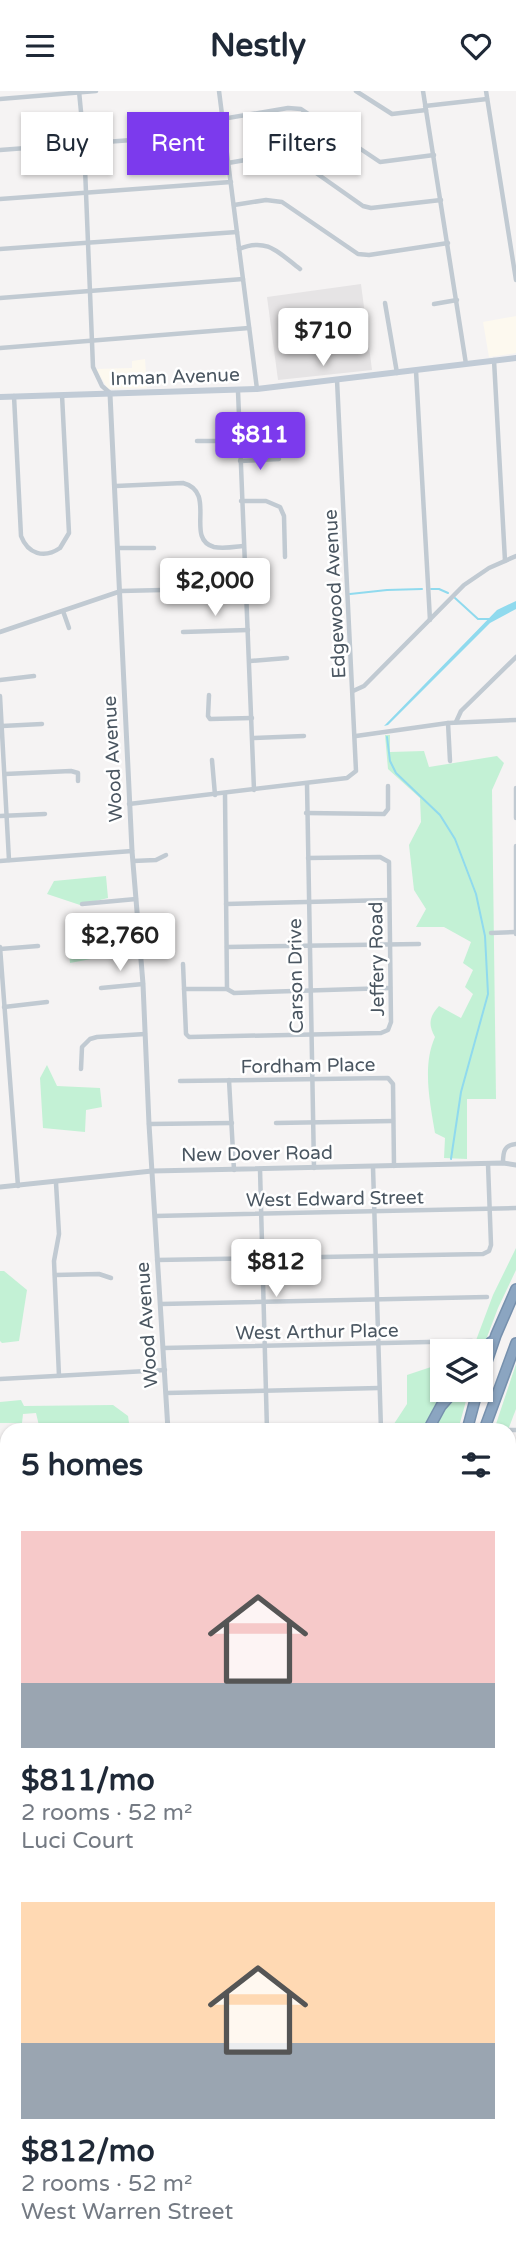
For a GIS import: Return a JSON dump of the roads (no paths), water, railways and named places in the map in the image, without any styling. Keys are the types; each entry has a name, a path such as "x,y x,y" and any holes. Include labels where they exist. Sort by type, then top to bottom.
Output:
{"highway":[{"path":"493,1344 516,1289"},
{"path":"493,1339 496,1335"},
{"path":"486,1423 516,1343"},
{"path":"432,1423 445,1402"},
{"path":"469,1423 475,1402"}],"main road":[{"name":"Inman Avenue","path":"0,397 238,391 416,372 516,358"}],"street":[{"path":"0,99 96,91"},
{"path":"219,91 221,112"},
{"path":"356,91 392,114 487,99"},
{"path":"423,91 466,365"},
{"path":"486,91 516,280"},
{"name":"Wood Avenue","path":"79,92 81,112"},
{"path":"229,118 297,108 309,112 380,162 434,155"},
{"path":"0,150 21,148"},
{"path":"229,163 280,154 292,156 363,206 371,208 441,200"},
{"path":"229,172 257,389"},
{"name":"Wood Avenue","path":"85,175 93,367 110,394 132,861 143,984 168,1423"},
{"path":"0,199 230,182"},
{"path":"234,205 266,200 282,202 358,254 448,243"},
{"path":"0,249 237,232"},
{"path":"239,249 247,246 269,246 300,269"},
{"path":"0,298 243,279"},
{"path":"434,304 457,300"},
{"path":"385,303 397,374"},
{"path":"0,348 249,328"},
{"path":"494,361 505,561"},
{"path":"416,372 430,620"},
{"name":"Edgewood Avenue","path":"307,783 348,778 354,774 357,765 337,380"},
{"path":"238,391 254,790"},
{"path":"14,396 20,529 24,543 38,554 56,551 62,547 68,535 61,395"},
{"path":"197,441 240,440"},
{"path":"240,461 279,459"},
{"path":"116,486 190,485 200,497 201,532 205,542 215,547 243,547"},
{"path":"241,501 266,501 280,507 284,516 285,557"},
{"path":"119,548 154,548"},
{"path":"353,691 364,686 464,585 516,556"},
{"path":"0,632 121,591 246,588"},
{"path":"64,611 69,628"},
{"path":"183,632 248,630"},
{"path":"456,722 461,711 516,657"},
{"path":"250,661 287,658"},
{"path":"0,680 34,676"},
{"path":"209,695 210,719 252,718"},
{"path":"0,697 5,774 3,816 9,860"},
{"path":"356,736 456,722 516,720"},
{"path":"448,723 450,761"},
{"path":"2,728 42,724"},
{"path":"253,738 304,736"},
{"path":"212,760 215,795"},
{"path":"5,774 71,771 78,773 78,781"},
{"path":"129,804 307,783"},
{"name":"Carson Drive","path":"307,783 314,1168"},
{"path":"306,813 384,814 388,809 388,786"},
{"path":"516,788 516,818"},
{"path":"225,793 227,989"},
{"path":"3,816 45,814"},
{"path":"491,933 516,933 516,846"},
{"path":"0,861 132,851"},
{"path":"132,861 156,860 166,855"},
{"name":"Jeffery Road","path":"184,989 186,1034 189,1038 386,1032 391,1026 390,866 387,859 308,858"},
{"path":"82,905 136,899"},
{"path":"226,904 389,900"},
{"path":"227,947 419,944"},
{"path":"18,1186 0,948 38,946"},
{"path":"183,964 184,989 227,989 234,993 390,988"},
{"path":"101,988 143,984"},
{"path":"4,1007 47,1002"},
{"path":"81,1069 82,1047 90,1039 145,1034"},
{"name":"Fordham Place","path":"180,1081 388,1077 393,1084 394,1166"},
{"path":"229,1080 234,1170"},
{"path":"276,1123 393,1121"},
{"path":"149,1124 232,1123"},
{"path":"503,1163 505,1149 516,1145"},
{"name":"New Dover Road","path":"0,1187 152,1171 503,1163 516,1165"},
{"path":"158,1260 480,1254 489,1251 491,1243 488,1164"},
{"path":"373,1167 381,1423"},
{"path":"260,1169 267,1423"},
{"path":"56,1183 59,1234 54,1257 59,1376"},
{"name":"West Edward Street","path":"155,1216 516,1208"},
{"path":"55,1275 99,1274 110,1278"},
{"path":"160,1304 488,1297"},
{"name":"West Arthur Place","path":"163,1348 430,1342"},
{"path":"0,1379 164,1370"},
{"path":"166,1393 379,1388"}],"water":[{"path":"516,601 516,609 490,623 384,726 497,610"}],"waterway":[{"path":"350,594 422,589"},
{"path":"431,589 448,593"},
{"path":"455,598 478,619 490,619"},
{"path":"387,737 390,761 396,773 440,815 455,839 476,894 485,936 488,994 461,1092 451,1159"}]}
